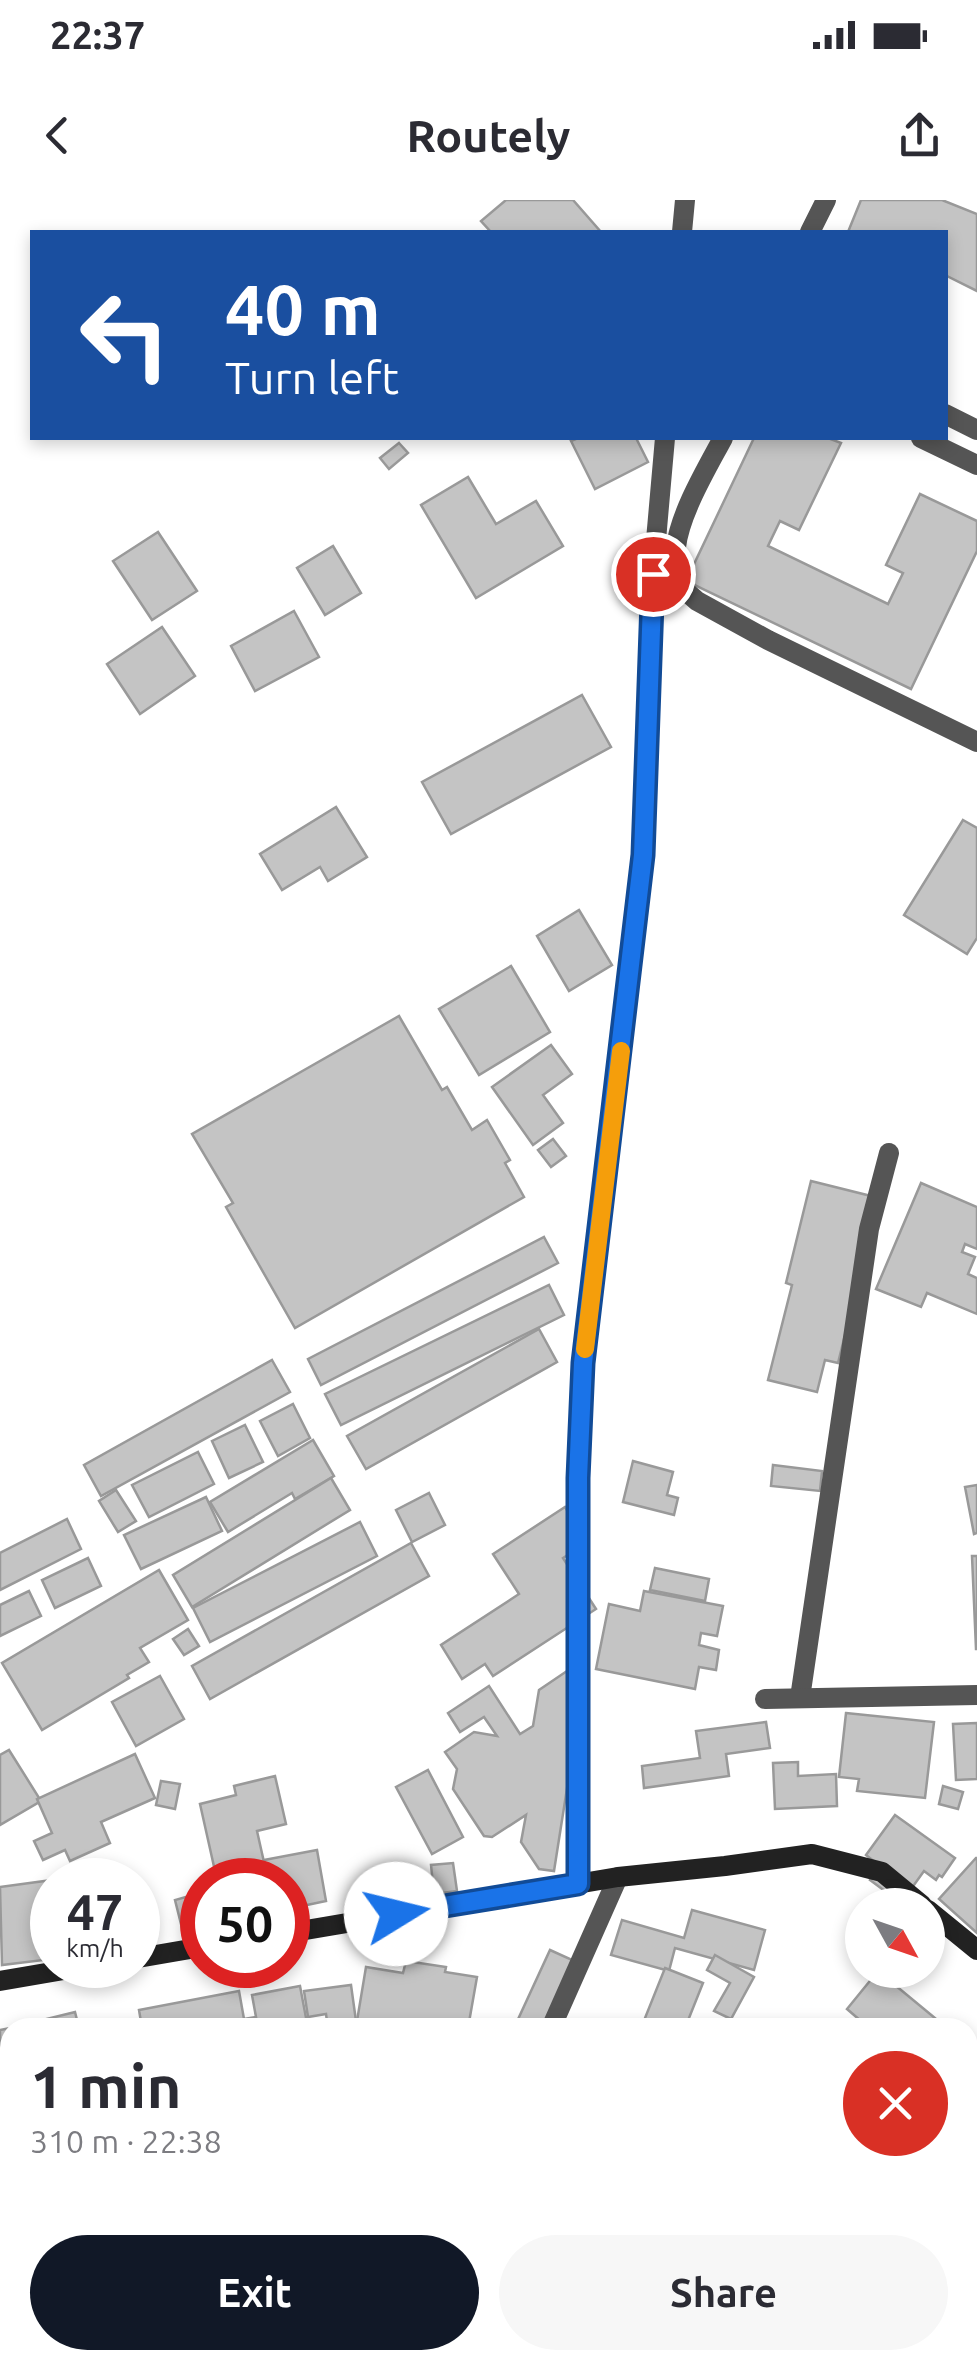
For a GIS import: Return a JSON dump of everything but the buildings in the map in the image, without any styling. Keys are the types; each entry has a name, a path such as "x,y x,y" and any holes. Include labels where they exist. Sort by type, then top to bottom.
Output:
{"main road":[{"path":"310,1928 618,1877 812,1854 882,1872 902,1888"},
{"path":"945,1924 977,1950"},
{"path":"0,1980 30,1975"}],"street":[{"path":"682,230 684,200"},
{"path":"811,230 826,200"},
{"path":"948,416 977,430"},
{"path":"578,1884 578,1478 583,1363 643,855 650,608 664,440"},
{"path":"721,440 676,543 680,586 698,601 768,640 977,742"},
{"path":"925,440 977,465"},
{"path":"800,1698 869,1230 888,1153"},
{"path":"765,1699 977,1695"},
{"path":"555,2018 618,1877"}],"slow traffic":[{"path":"585,1349 621,1051"}],"route":[{"path":"396,1914 578,1884 578,1478 583,1363 643,855 653,574"}]}
